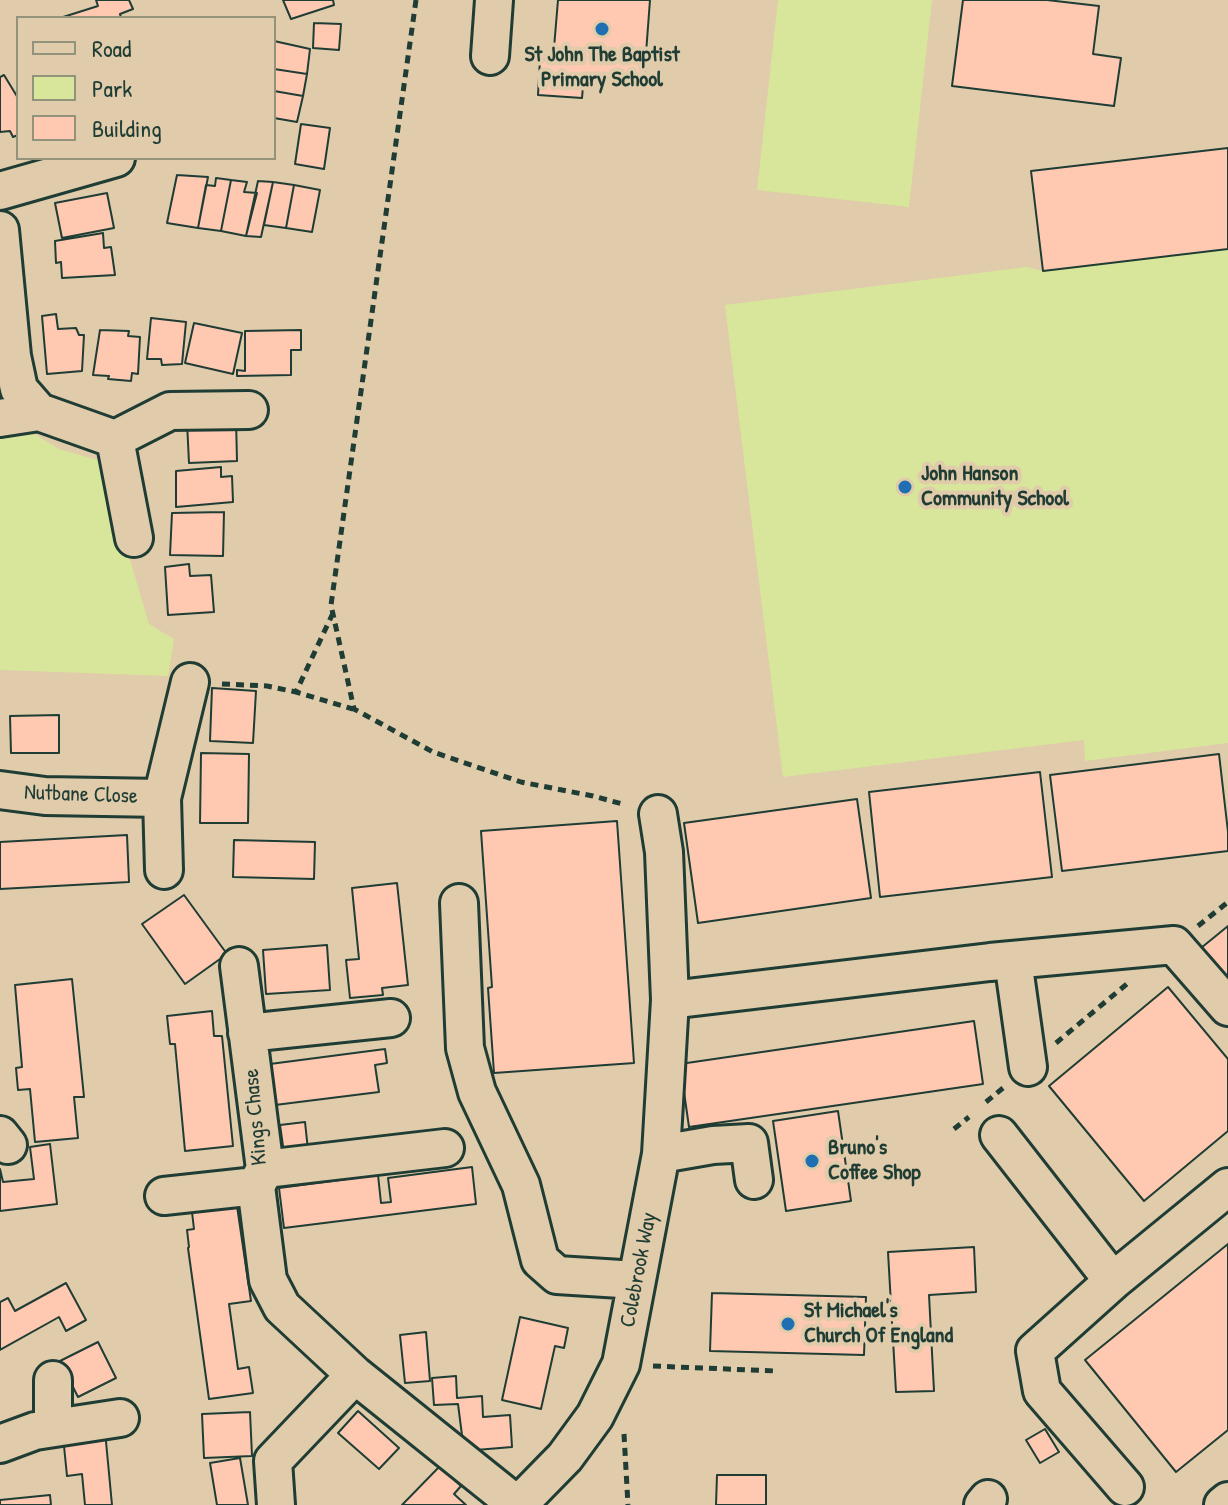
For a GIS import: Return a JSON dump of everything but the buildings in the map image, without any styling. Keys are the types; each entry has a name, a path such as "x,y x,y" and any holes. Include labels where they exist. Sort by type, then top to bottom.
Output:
{"street":[{"path":"490,56 494,0"},
{"path":"0,191 109,160"},
{"path":"0,230 12,356 19,389 39,412"},
{"path":"0,418 39,412 115,439 170,411 249,410"},
{"path":"115,439 134,538"},
{"name":"Nutbane Close","path":"164,870 162,798 190,682"},
{"name":"Nutbane Close","path":"0,790 45,796 162,798"},
{"name":"Colebrook Way","path":"518,1505 565,1457 595,1416 621,1364 661,1154 670,1000 664,852 658,814"},
{"path":"459,903 465,1048 477,1092 521,1185 540,1260 557,1275 637,1280"},
{"path":"670,1000 1013,960 1174,945 1228,1007"},
{"path":"1013,960 1028,1067"},
{"name":"Kings Chase","path":"239,966 268,1280 282,1307 355,1375 518,1505"},
{"path":"247,1033 391,1018"},
{"path":"999,1135 1113,1281"},
{"path":"661,1154 713,1145 749,1143 754,1180"},
{"path":"164,1196 260,1177 445,1148"},
{"path":"1125,1487 1042,1391 1035,1351 1113,1281 1228,1187"},
{"path":"276,1505 273,1461 355,1375"},
{"path":"53,1380 53,1428"},
{"path":"0,1444 35,1431 120,1418"},
{"path":"1223,1505 1228,1501"}],"path":[{"path":"354,709 331,605 416,0"},
{"path":"296,692 333,612"},
{"path":"190,682 267,686 296,692 354,709 433,752 521,782 593,796 658,814"},
{"path":"954,1129 1228,902"},
{"path":"621,1364 776,1371"}],"green space":[{"path":"778,0 932,0 909,207 757,190"},
{"path":"1228,249 1228,743 1085,761 1084,740 783,777 725,305 1026,267 1043,271"},
{"path":"31,432 59,449 101,461 149,624 174,639 168,676 0,670 0,436"}],"place":[{"name":"St John The Baptist Primary School","path":"602,29"},
{"name":"John Hanson Community School","path":"905,487"},
{"name":"Bruno's Coffee Shop","path":"812,1161"},
{"name":"St Michael's Church Of England","path":"788,1324"}]}
